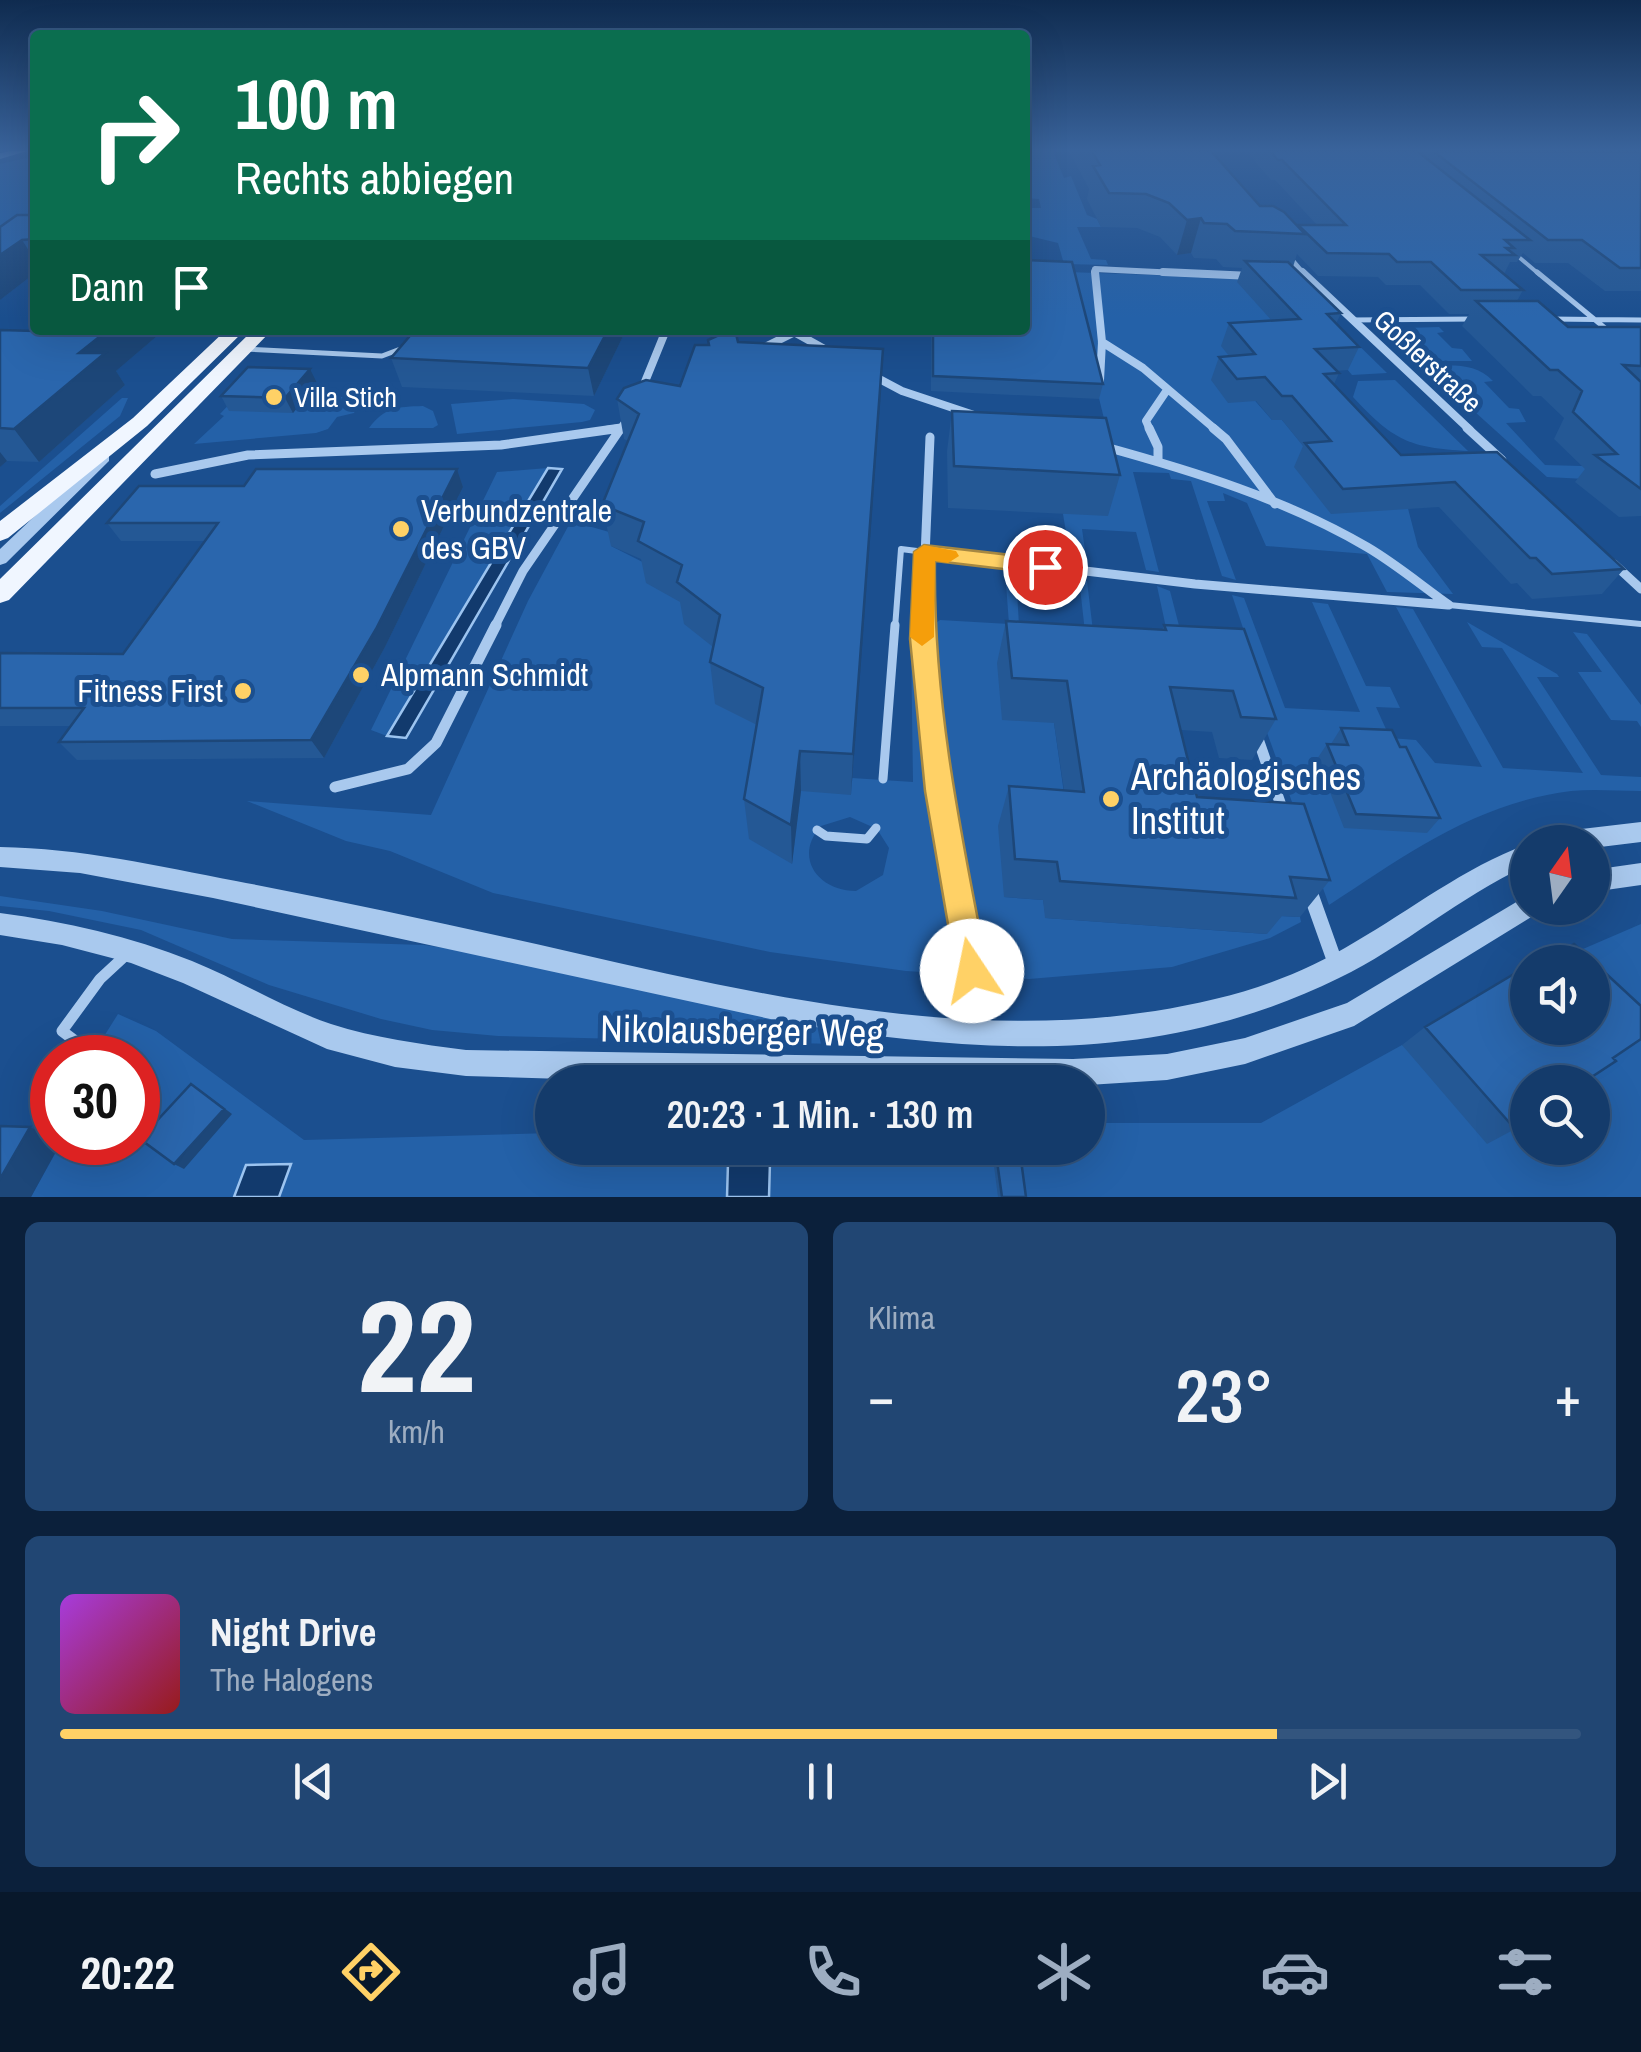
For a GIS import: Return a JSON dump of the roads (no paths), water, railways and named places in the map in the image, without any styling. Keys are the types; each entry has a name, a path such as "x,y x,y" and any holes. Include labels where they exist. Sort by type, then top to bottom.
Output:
{"main road":[{"path":"0,533 240,340"},
{"path":"0,594 240,340"}],"street":[{"name":"Goßlerstraße","path":"1275,241 1350,320 1508,466"},
{"path":"1100,380 1102,342 1095,269 1271,277"},
{"path":"1289,278 1308,278"},
{"path":"638,398 664,335"},
{"path":"760,350 788,335"},
{"path":"803,335 839,357"},
{"path":"1102,342 1143,368 1226,439 1276,506"},
{"path":"854,365 902,392 992,421"},
{"path":"644,384 656,384"},
{"path":"1158,461 1158,447 1146,421 1167,390"},
{"path":"335,787 408,769 436,744 524,571 633,412"},
{"path":"0,559 140,422"},
{"path":"154,474 248,455 501,446 622,428"},
{"path":"930,438 922,639 938,791 986,1032"},
{"path":"1083,440 1158,461 1276,506 1368,547 1449,605"},
{"path":"1600,551 1641,589"},
{"path":"924,552 1195,584 1449,605"},
{"path":"1250,715 1288,826"},
{"path":"1610,836 1641,832"},
{"name":"Nikolausberger Weg","path":"0,856 72,862 312,906 646,982 838,1020 1068,1034 1148,1026 1216,1012 1336,966 1510,863"},
{"path":"1610,879 1641,874"},
{"path":"1307,881 1336,966"},
{"name":"Nikolausberger Weg","path":"0,924 62,933 131,951 188,972 327,1036 395,1054 466,1062 595,1067 1072,1072 1167,1067 1245,1050 1354,1013 1510,917"}],"lane":[{"path":"1503,244 1618,339"},
{"path":"1350,320 1480,319"},
{"path":"1538,319 1641,320"},
{"path":"240,340 382,356 402,349 410,340"},
{"path":"883,779 901,550 924,552"},
{"path":"1449,605 1641,624"},
{"path":"818,830 826,836 867,839 876,828"},
{"path":"67,1035 62,1031 100,979 131,951"}],"place":[{"name":"Villa Stich","path":"274,397"},
{"name":"Verbundzentrale des GBV","path":"401,529"},
{"name":"Alpmann Schmidt","path":"361,675"},
{"name":"Fitness First","path":"243,691"},
{"name":"Archäologisches Institut","path":"1111,799"}]}
